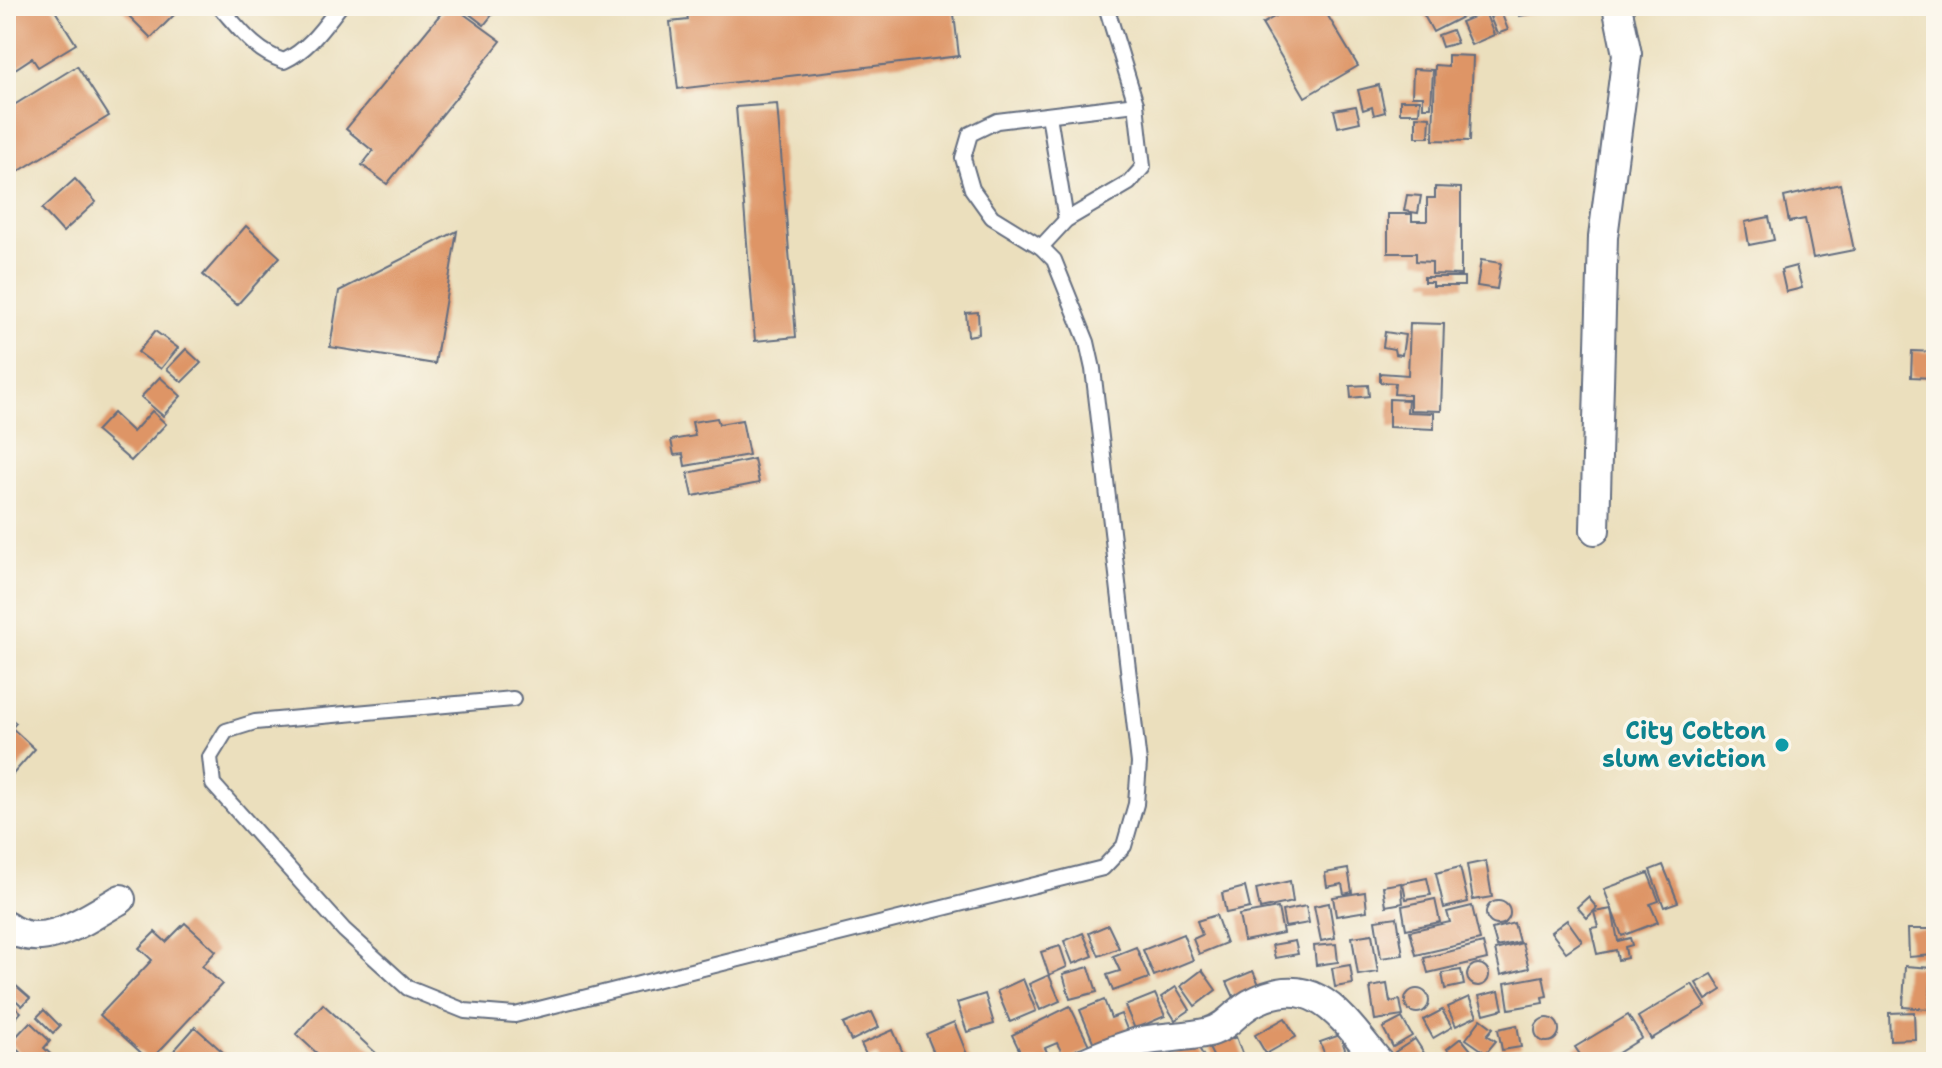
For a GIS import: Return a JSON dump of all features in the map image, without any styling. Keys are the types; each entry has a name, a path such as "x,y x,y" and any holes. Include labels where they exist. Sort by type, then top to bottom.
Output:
{"street":[{"path":"1595,530 1603,237 1627,54 1617,6"},
{"path":"6,926 12,931 36,937 64,930 121,899"},
{"path":"1085,1062 1144,1041 1211,1032 1224,1026 1250,1004 1279,994 1308,994 1324,1000 1336,1011 1379,1062"}],"lane":[{"path":"219,6 256,48 284,61 312,43 340,6"},
{"path":"1041,247 1066,220 1129,183 1143,167 1136,104 1106,6"},
{"path":"513,699 255,722 226,731 210,757 213,784 344,930 408,988 465,1011 515,1015 1103,868 1124,846 1136,804 1139,763 1093,369 1087,342 1054,260 1041,247 992,217 972,189 963,158 970,134 997,121 1136,104"},
{"path":"1049,115 1066,220"}],"building":[{"path":"20,6 52,6 76,44 38,67 32,58 6,75 6,15"},
{"path":"119,6 183,6 151,38"},
{"path":"447,6 453,6 501,41 387,184 362,165 373,151 346,129"},
{"path":"459,6 499,6 484,25"},
{"path":"686,6 953,6 959,56 678,89 670,22 688,20"},
{"path":"1293,6 1322,6 1358,66 1305,97 1262,24"},
{"path":"1419,6 1471,6 1474,11 1433,32"},
{"path":"1517,6 1536,6 1537,13 1519,16"},
{"path":"1485,12 1494,35 1471,45 1461,22"},
{"path":"1501,12 1508,30 1497,34 1490,17"},
{"path":"1452,30 1457,43 1442,47 1438,35"},
{"path":"1448,55 1473,56 1470,141 1433,140 1435,65 1448,66"},
{"path":"77,66 109,116 6,179 6,110"},
{"path":"1413,69 1433,70 1431,107 1423,107 1423,96 1412,96"},
{"path":"1379,85 1385,112 1374,115 1372,107 1363,110 1358,90"},
{"path":"1400,100 1420,100 1419,113 1400,113"},
{"path":"777,104 796,337 755,341 736,107"},
{"path":"1356,106 1360,122 1338,127 1334,110"},
{"path":"1416,116 1430,117 1429,137 1416,137"},
{"path":"75,179 96,202 63,232 42,209"},
{"path":"1840,184 1854,250 1813,258 1805,219 1789,222 1784,197"},
{"path":"1435,187 1461,188 1461,275 1432,274 1432,262 1416,261 1416,253 1388,253 1388,214 1412,214 1412,221 1427,221 1427,198 1435,198"},
{"path":"1407,195 1421,196 1418,213 1404,211"},
{"path":"1769,217 1774,240 1749,245 1745,222"},
{"path":"246,226 280,257 237,305 203,275"},
{"path":"457,231 435,364 330,347 339,291"},
{"path":"1481,260 1501,263 1497,289 1477,286"},
{"path":"1796,266 1802,288 1786,292 1781,270"},
{"path":"1424,277 1464,277 1464,286 1433,286 1433,282 1424,282"},
{"path":"978,312 979,334 968,336 966,313"},
{"path":"1410,323 1444,324 1441,411 1410,410 1410,395 1394,394 1395,383 1380,382 1380,373 1408,375"},
{"path":"155,331 178,348 161,369 138,352"},
{"path":"1385,332 1405,335 1402,355 1395,354 1394,349 1383,347"},
{"path":"186,349 201,363 182,382 167,369"},
{"path":"1912,351 1935,352 1934,378 1911,377"},
{"path":"160,377 181,396 163,416 141,397"},
{"path":"1368,385 1369,396 1351,398 1350,386"},
{"path":"1389,399 1408,400 1407,412 1434,413 1434,429 1389,427"},
{"path":"152,411 166,424 131,461 96,431 113,413 133,432"},
{"path":"717,418 719,424 742,420 749,455 685,466 683,454 674,455 671,440 695,436 692,422"},
{"path":"754,459 759,483 693,496 688,473"},
{"path":"1930,706 1936,706 1936,738 1928,737"},
{"path":"6,715 16,723 12,728 35,749 6,782"},
{"path":"1486,861 1492,897 1473,900 1467,865"},
{"path":"1663,865 1678,902 1664,907 1650,870"},
{"path":"1460,867 1468,902 1444,908 1436,873"},
{"path":"1348,869 1352,892 1344,894 1342,884 1327,887 1325,873"},
{"path":"1648,873 1659,901 1650,904 1658,922 1622,936 1604,889"},
{"path":"1427,878 1431,895 1406,899 1403,883"},
{"path":"1290,881 1293,902 1260,909 1256,889"},
{"path":"1401,883 1403,903 1386,906 1383,886"},
{"path":"1245,887 1250,908 1226,913 1222,893"},
{"path":"1365,892 1367,911 1336,916 1333,897"},
{"path":"1588,897 1597,908 1587,918 1577,907"},
{"path":"1435,899 1440,922 1406,929 1402,906"},
{"path":"1498,901 1506,905 1510,913 1506,921 1498,925 1490,921 1486,913 1490,905"},
{"path":"1329,903 1335,938 1321,941 1314,906"},
{"path":"1306,906 1309,923 1285,927 1282,911"},
{"path":"1472,906 1480,940 1416,955 1410,931 1450,922 1447,912"},
{"path":"1278,908 1283,933 1244,941 1239,915"},
{"path":"1612,909 1618,941 1630,938 1632,945 1625,947 1627,958 1618,960 1616,950 1597,954 1591,928 1598,927 1594,912"},
{"path":"1216,915 1226,943 1199,954 1193,939 1202,935 1197,921"},
{"path":"1397,917 1403,955 1381,958 1375,920"},
{"path":"1567,920 1582,941 1566,952 1551,932"},
{"path":"185,923 216,951 202,966 222,984 150,1061 100,1015 152,960 139,948 155,932 166,942"},
{"path":"1514,923 1519,942 1497,947 1492,929"},
{"path":"1108,925 1119,948 1099,956 1089,933"},
{"path":"1908,929 1933,929 1934,955 1909,957"},
{"path":"1083,933 1093,956 1073,964 1064,941"},
{"path":"1183,934 1193,960 1154,976 1143,950"},
{"path":"1372,934 1378,972 1358,975 1352,937"},
{"path":"1295,941 1298,954 1275,958 1272,945"},
{"path":"1483,943 1487,959 1428,973 1424,958"},
{"path":"1522,943 1529,968 1501,975 1495,950"},
{"path":"1336,944 1338,962 1316,965 1314,946"},
{"path":"1060,946 1067,967 1049,975 1041,952"},
{"path":"1136,947 1149,978 1113,991 1107,975 1120,971 1113,956"},
{"path":"1474,964 1482,964 1489,975 1482,986 1474,986 1467,979 1467,971"},
{"path":"1350,965 1353,984 1335,987 1332,968"},
{"path":"1905,966 1932,968 1929,1009 1903,1007"},
{"path":"1089,967 1097,992 1070,999 1063,974"},
{"path":"1202,970 1216,990 1195,1006 1181,986"},
{"path":"1461,970 1464,985 1445,989 1442,973"},
{"path":"1253,971 1262,991 1236,1002 1227,982"},
{"path":"1712,974 1722,990 1706,1000 1696,983"},
{"path":"1049,975 1060,1001 1040,1010 1029,984"},
{"path":"1543,976 1547,996 1542,997 1543,1003 1509,1009 1505,983"},
{"path":"1023,979 1036,1011 1010,1022 997,991"},
{"path":"14,984 30,998 22,1006 7,992"},
{"path":"1387,984 1390,1002 1400,1000 1403,1016 1375,1020 1370,987"},
{"path":"1692,984 1706,1006 1651,1039 1638,1017"},
{"path":"1176,987 1190,1010 1175,1020 1161,997"},
{"path":"1417,989 1425,993 1429,1001 1425,1009 1417,1013 1409,1009 1405,1001 1409,993"},
{"path":"1499,991 1503,1009 1484,1014 1479,996"},
{"path":"985,994 994,1024 967,1032 957,1003"},
{"path":"1155,994 1165,1016 1135,1029 1125,1006"},
{"path":"1469,997 1477,1016 1456,1026 1447,1007"},
{"path":"6,999 21,1012 6,1029"},
{"path":"1104,1000 1111,1018 1121,1014 1130,1037 1097,1051 1080,1010"},
{"path":"323,1004 378,1055 371,1062 314,1062 320,1056 296,1034"},
{"path":"1070,1006 1091,1049 1066,1061 1057,1043 1045,1048 1052,1062 1025,1062 1012,1035"},
{"path":"44,1010 60,1026 53,1033 37,1017"},
{"path":"1442,1010 1452,1027 1433,1038 1423,1020"},
{"path":"872,1012 879,1027 851,1041 843,1024"},
{"path":"1914,1012 1915,1039 1890,1040 1889,1013"},
{"path":"1628,1015 1642,1038 1604,1062 1585,1062 1575,1047"},
{"path":"1285,1018 1296,1037 1266,1054 1255,1035"},
{"path":"1402,1018 1412,1036 1393,1047 1383,1028"},
{"path":"1547,1018 1555,1022 1559,1030 1555,1038 1547,1042 1539,1038 1535,1030 1539,1022"},
{"path":"1481,1019 1493,1028 1487,1035 1496,1041 1486,1053 1466,1039"},
{"path":"30,1022 50,1041 44,1048 59,1062 30,1062 10,1043"},
{"path":"954,1022 970,1062 926,1062 936,1058 926,1034"},
{"path":"1517,1025 1521,1047 1502,1050 1498,1029"},
{"path":"195,1027 234,1062 164,1062"},
{"path":"893,1030 906,1060 880,1062 877,1055 868,1059 861,1044"},
{"path":"1340,1035 1346,1052 1326,1058 1320,1042"},
{"path":"1236,1037 1243,1056 1228,1062 1216,1062 1209,1048"},
{"path":"1461,1038 1479,1060 1477,1062 1457,1062 1447,1049"},
{"path":"1415,1039 1430,1062 1402,1062 1395,1052"},
{"path":"1195,1041 1207,1062 1177,1062 1172,1053"}],"place":[{"name":"City Cotton slum eviction","path":"1782,745"}]}
